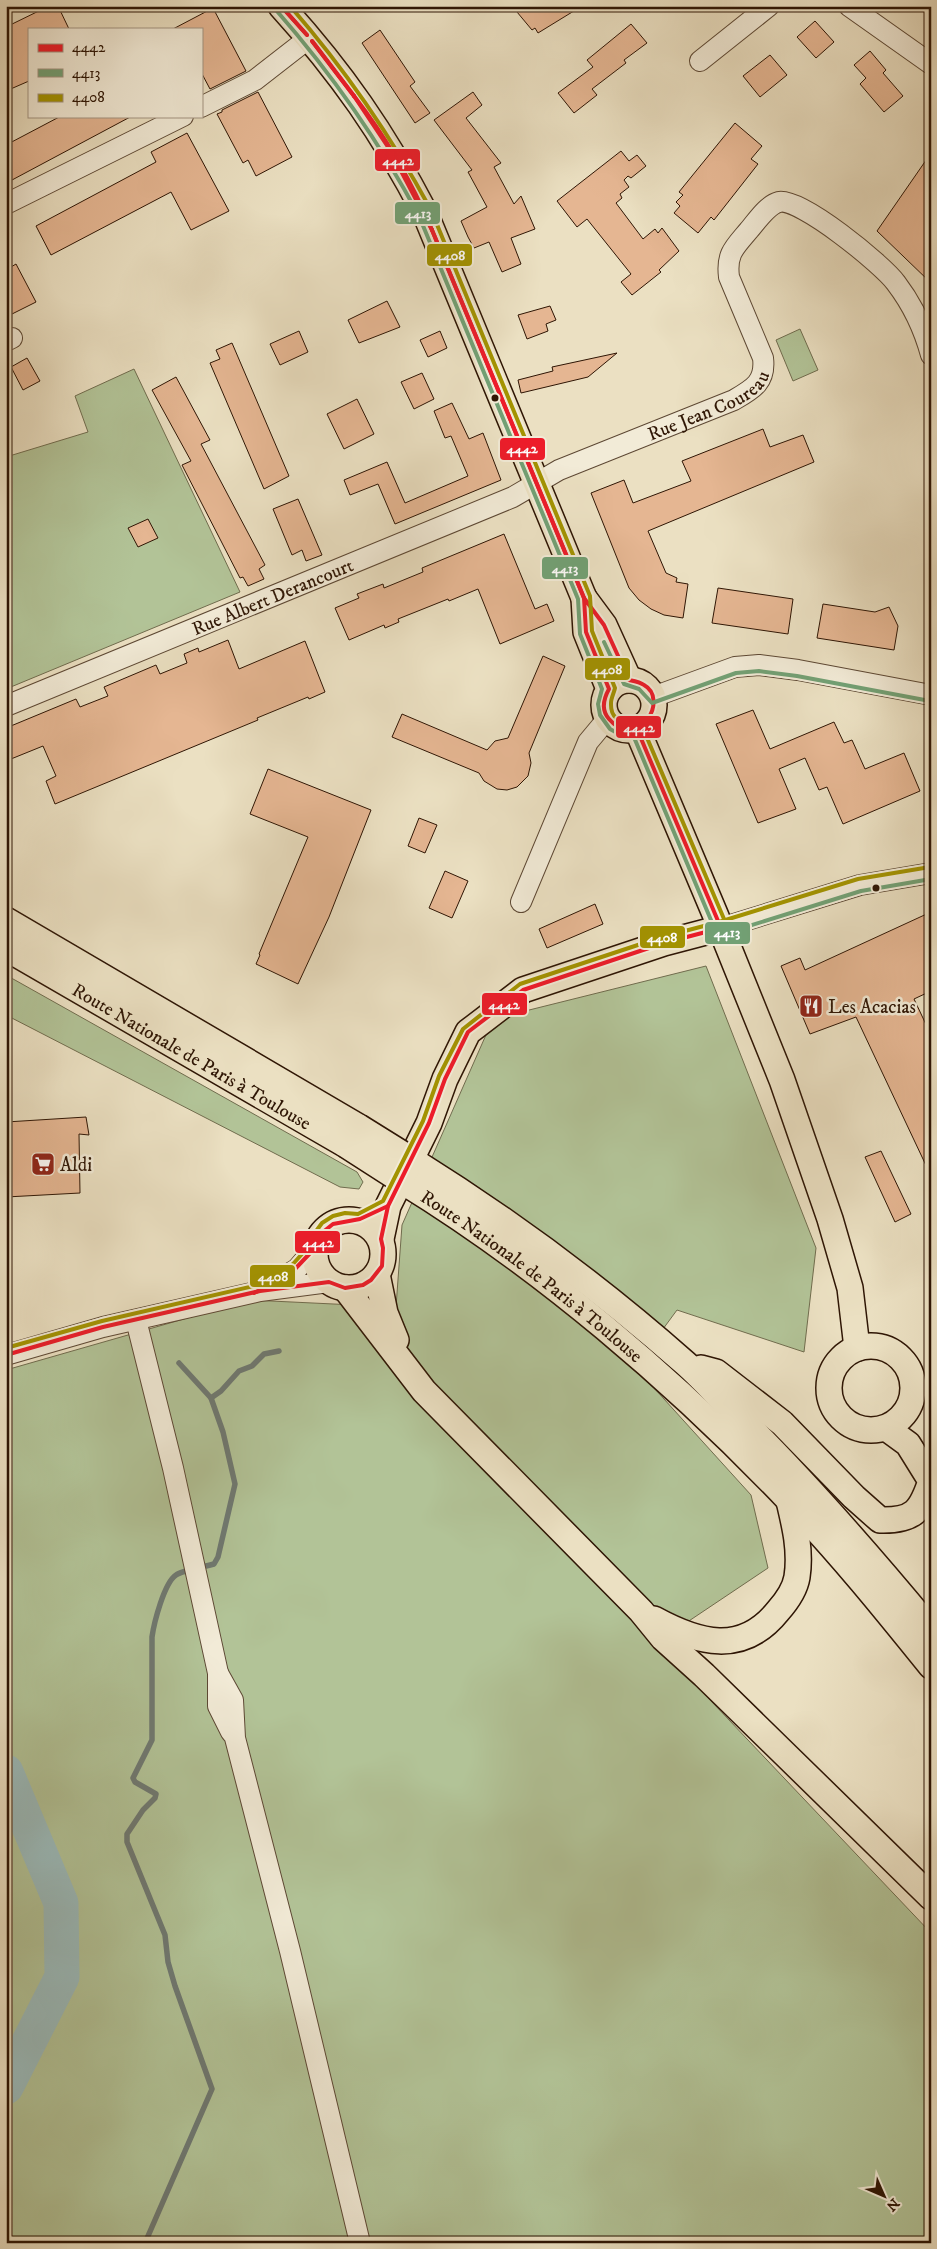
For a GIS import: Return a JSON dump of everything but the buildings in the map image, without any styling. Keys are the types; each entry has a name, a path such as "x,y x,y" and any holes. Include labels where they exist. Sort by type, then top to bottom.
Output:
{"main road":[{"path":"280,6 309,38 374,122 399,163 425,213 584,598 586,632 619,685"},
{"path":"643,684 653,697 652,716 648,722 637,729 623,730 616,727 608,718 604,702 619,685 643,684"},
{"path":"637,729 721,928 782,1080 830,1219 850,1288 857,1348"},
{"name":"Route Nationale de Paris à Toulouse","path":"6,920 444,1193 540,1246 686,1364 786,1463 869,1556 931,1630"},
{"path":"337,1285 363,1285 377,1274 384,1257 381,1239 388,1206 429,1123 445,1079 468,1032 523,990 664,943 721,928"},
{"name":"Route Nationale de Paris à Toulouse","path":"6,948 352,1136"},
{"name":"Route Nationale de Paris à Toulouse","path":"444,1193 530,1268 696,1406 789,1500 860,1578 931,1666"},
{"path":"359,1220 388,1206"},
{"path":"381,1239 375,1231 359,1220 347,1219 336,1222 326,1228 319,1237 315,1248 317,1267 337,1285 408,1367 424,1391 641,1611 663,1638 704,1675 931,1897"},
{"path":"377,1274 385,1313 408,1367"},
{"path":"883,1347 894,1352 904,1361 911,1373 914,1386 912,1399 907,1411 898,1421 886,1428 866,1430 848,1423 838,1414 831,1403 830,1376 841,1359 857,1348 883,1347"},
{"path":"686,1364 716,1372 782,1423 843,1486 880,1520 898,1521 917,1512 924,1502 931,1481 908,1444 886,1428"},
{"path":"907,1411 931,1453"},
{"path":"641,1611 694,1638 724,1642 749,1636 770,1622 786,1601 797,1579 797,1534 789,1500"}],"street":[{"path":"700,61 769,6"},
{"path":"848,6 931,64"},
{"path":"202,106 255,80 309,38"},
{"path":"6,204 179,118"},
{"name":"Rue Jean Coureau","path":"536,482 559,470 734,400 759,382 764,370 762,358 729,276 728,264 730,253 762,215 779,202 789,202 802,207 862,251 895,281 916,316 926,337 931,354"},
{"name":"Rue Albert Derancourt","path":"6,706 514,497 536,482"},
{"path":"653,697 728,669 759,665 798,670 931,695"},
{"path":"521,902 588,742 608,718"},
{"path":"721,928 860,885 931,873"},
{"path":"260,1291 297,1269 315,1248"},
{"path":"6,1355 103,1327 260,1291 337,1285"},
{"path":"136,1320 173,1468 218,1673 218,1706 235,1738 290,1951 360,2243"}],"green space":[{"path":"800,329 818,370 793,381 776,340"},
{"path":"134,369 240,592 6,689 6,457 88,432 75,396"},
{"path":"706,966 816,1248 804,1352 677,1310 635,1367 751,1495 768,1568 656,1643 931,1933 931,2243 6,2243 6,1370 250,1300 396,1307 402,1225 493,1019"},
{"path":"6,975 357,1172 363,1182 359,1189 340,1187 6,1015"}],"waterway":[{"path":"211,1398 221,1391 239,1371 252,1366 264,1354 279,1351"},
{"path":"145,2243 212,2089 175,1986 168,1962 165,1935 127,1842 127,1834 143,1810 155,1798 156,1794 135,1782 133,1778 152,1740 152,1637 157,1613 167,1586 176,1575 214,1564 218,1557 235,1484 223,1432 211,1398 179,1363"},
{"path":"6,1772 61,1903 62,1977 6,2087"}],"transit line":[{"name":"4442","path":"281,6 307,35"},
{"name":"4442","path":"281,6 307,35"},
{"name":"4408","path":"290,6 330,54 366,104 400,156 431,210 590,596 592,631 615,688 611,701 614,716 642,726 727,926"},
{"name":"4413","path":"276,10 297,34 354,109 388,161 419,216 578,599 580,634 602,689 598,704 600,715 610,729 619,734 633,735 716,932 723,934 861,891 931,879"},
{"name":"4442","path":"312,41 354,96"},
{"name":"4442","path":"312,41 354,96"},
{"name":"4442","path":"354,96 398,160 432,230"},
{"name":"4442","path":"354,96 390,150 432,230"},
{"name":"4442","path":"432,230 584,598"},
{"name":"4442","path":"432,230 584,598"},
{"name":"4442","path":"584,598 604,625 629,680 642,684 651,692 654,701 652,711 640,727 630,730 620,728 606,715 604,704 609,689 586,632 584,598"},
{"name":"4413","path":"604,642 624,684 639,689 652,703 736,673 759,671 797,676 930,701"},
{"name":"4442","path":"637,729 721,928"},
{"name":"4408","path":"6,1348 102,1321 258,1285 293,1264 310,1245 314,1234 322,1223 333,1216 345,1213 358,1214 383,1201 423,1121 439,1076 463,1029 520,984 662,937 719,922 858,879 930,867"},
{"name":"4442","path":"6,1355 103,1327 260,1291 329,1282 345,1288 363,1285 371,1280 382,1266 383,1248 381,1239 388,1206 429,1123 445,1079 468,1032 523,990 664,943 721,928"},
{"name":"4442","path":"254,1293 275,1283 296,1268 314,1249 323,1232 333,1224 360,1219 388,1206"}],"place":[{"name":"Les Acacias","path":"811,1006"},
{"name":"Aldi","path":"43,1164"}]}
